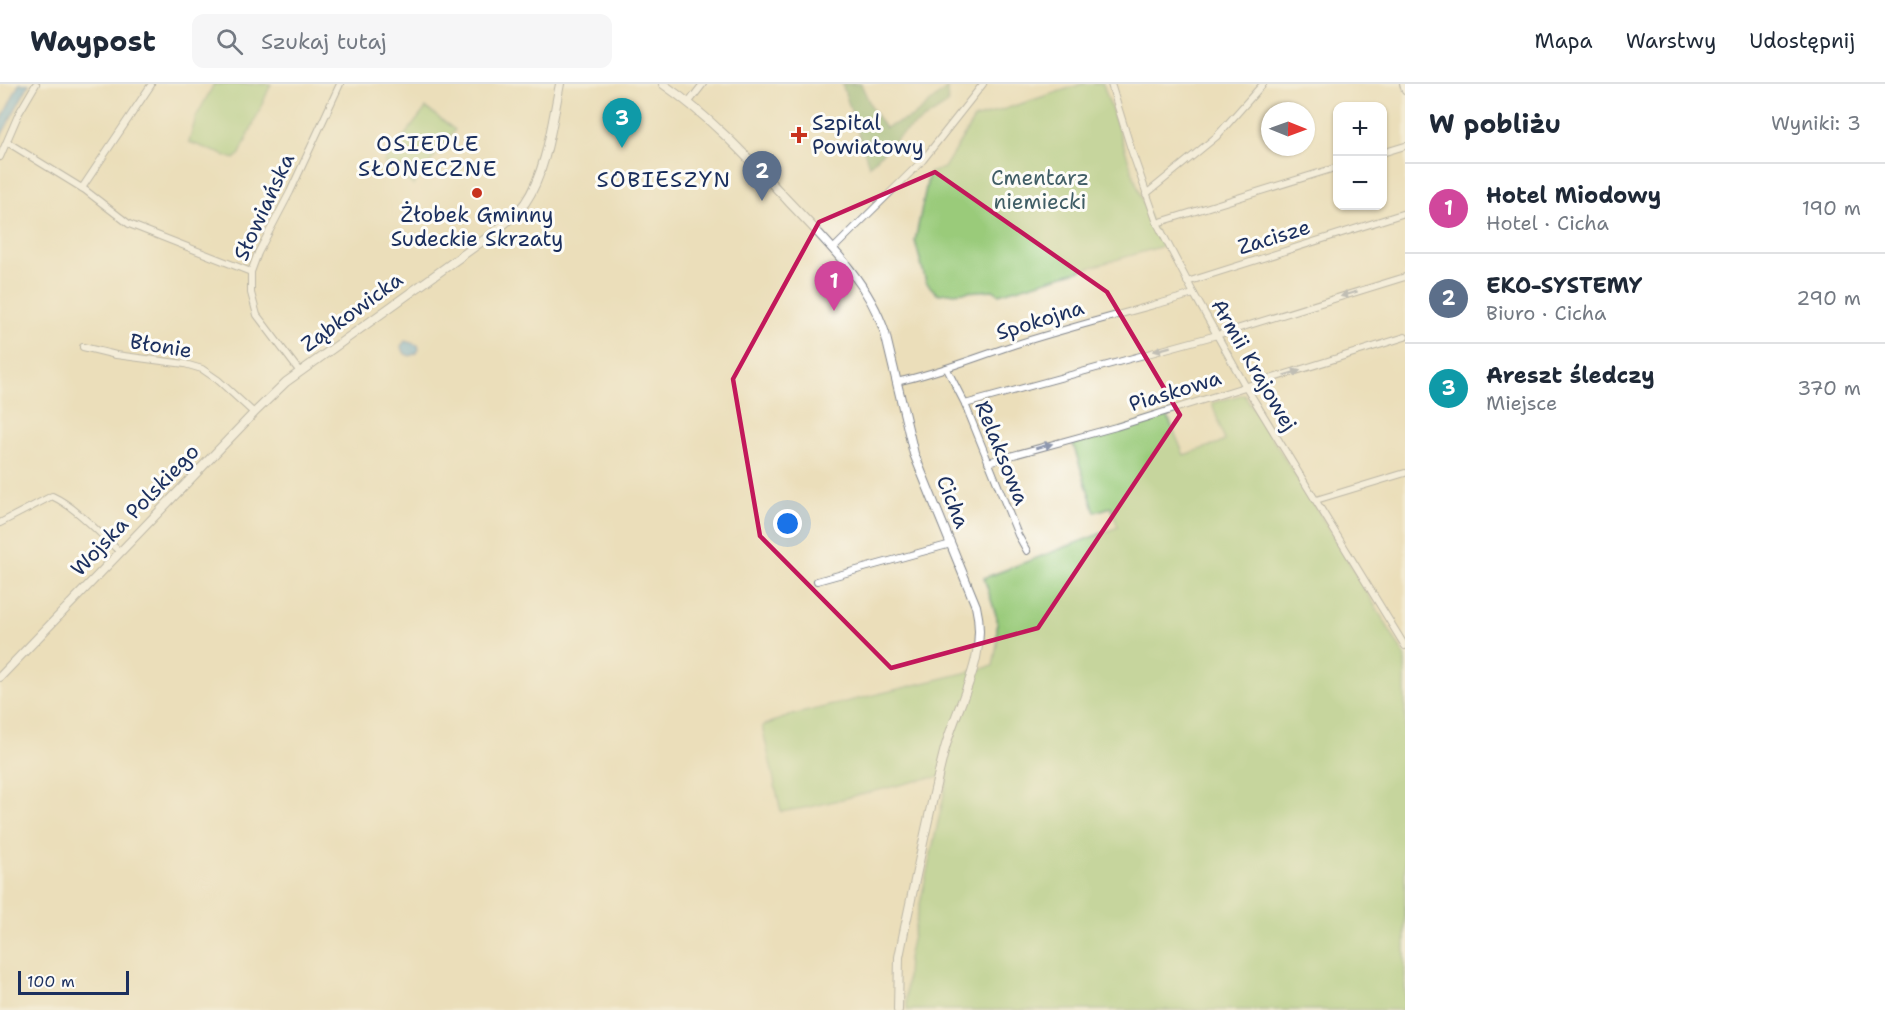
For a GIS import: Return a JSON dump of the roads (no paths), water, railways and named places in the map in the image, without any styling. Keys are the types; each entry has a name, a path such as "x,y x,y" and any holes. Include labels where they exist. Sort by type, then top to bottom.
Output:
{"street":[{"path":"0,157 19,113 36,84"},
{"path":"82,188 151,84"},
{"name":"Słowiańska","path":"300,372 257,315 251,293 251,272 258,253 290,192 340,84"},
{"name":"Ząbkowicka","path":"300,372 495,232 524,204 535,186 542,166 560,84"},
{"name":"Cicha","path":"663,84 689,102 731,139 833,249 854,274 879,315 914,454 976,606 979,651 944,753 904,932 898,981 898,1010"},
{"path":"689,102 703,84"},
{"path":"833,249 922,160 983,84"},
{"name":"Armii Krajowej","path":"1111,84 1157,223 1187,282 1246,387 1405,646"},
{"path":"1146,194 1216,138 1263,84"},
{"path":"1403,84 1405,92"},
{"path":"7,142 82,188 129,224 251,272"},
{"path":"1387,152 1405,146"},
{"path":"1157,223 1333,169"},
{"name":"Zacisze","path":"1187,282 1405,213"},
{"path":"964,404 1217,335 1405,277"},
{"name":"Spokojna","path":"896,382 947,369 1062,330 1194,294"},
{"name":"Piaskowa","path":"988,462 1116,427 1405,337"},
{"name":"Błonie","path":"83,347 103,353 160,360 202,369 218,380 254,413"},
{"name":"Relaksowa","path":"947,369 964,404 1018,535 1027,550"},
{"name":"Wojska Polskiego","path":"0,677 254,413 286,382 300,372"},
{"path":"1316,500 1405,473"},
{"path":"0,523 52,496 74,510 120,552"},
{"path":"817,581 951,544"}],"water":[{"path":"19,84 29,84 0,138 0,123"},
{"path":"405,341 418,345 417,353 410,356 405,354 401,346"}],"place":[{"name":"Szpital Powiatowy","path":"799,135"},
{"name":"Areszt śledczy","path":"622,148"},
{"name":"Żłobek Gminny Sudeckie Skrzaty","path":"477,193"},
{"name":"EKO-SYSTEMY","path":"762,201"},
{"name":"Hotel Miodowy","path":"834,311"}],"district":[{"name":"OSIEDLE SŁONECZNE","path":"428,156"},
{"name":"SOBIESZYN","path":"664,179"}],"park label":[{"name":"Cmentarz niemiecki","path":"1040,190"}]}
